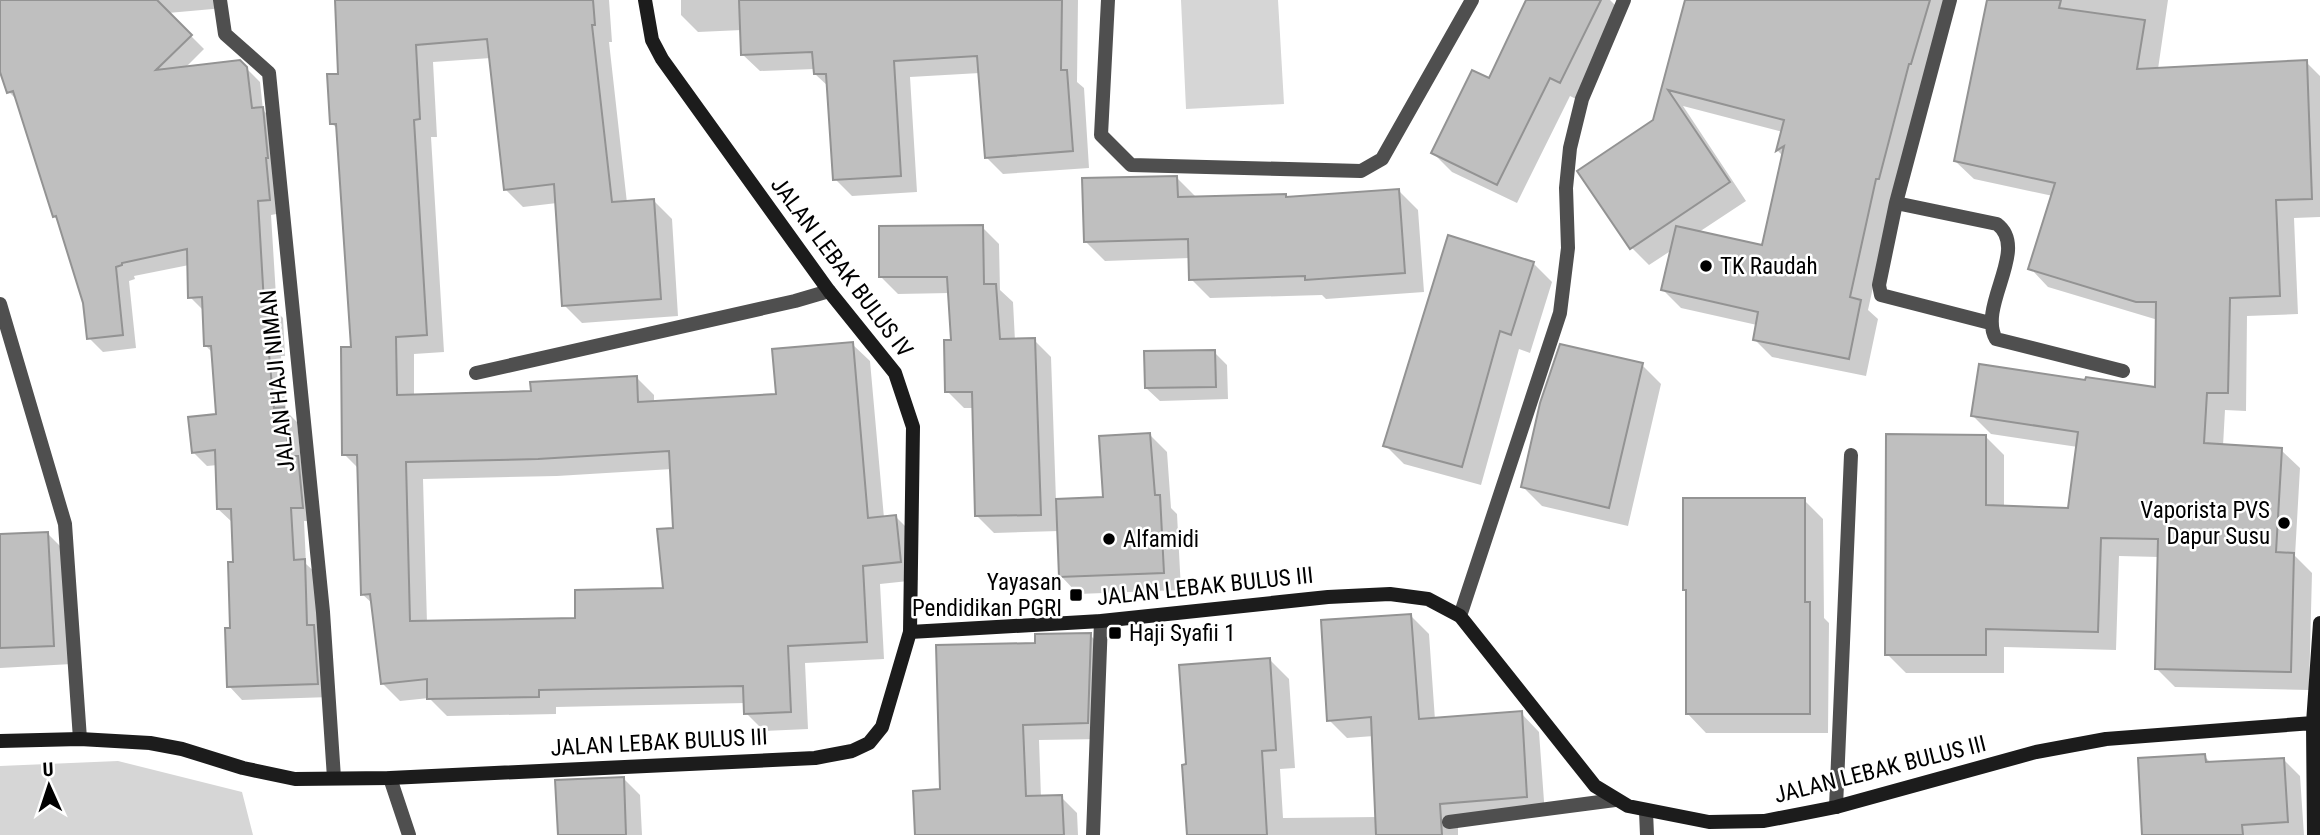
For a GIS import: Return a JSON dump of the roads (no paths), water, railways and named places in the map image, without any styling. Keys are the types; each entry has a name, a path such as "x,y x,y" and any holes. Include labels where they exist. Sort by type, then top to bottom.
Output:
{"street":[{"name":"JALAN HAJI NIMAN","path":"220,0 225,34 269,73 322,598 334,778"},
{"name":"JALAN LEBAK BULUS IV","path":"645,0 652,40 662,59 829,291 895,373 913,427 911,632"},
{"path":"1108,0 1101,135 1131,165 1361,171 1382,159 1472,0"},
{"path":"1460,616 1560,313 1568,248 1566,188 1570,148 1582,99 1624,0"},
{"path":"1950,0 1896,203 1879,285 1881,295 1990,323"},
{"path":"1896,203 1997,224 2004,230 2009,247 1990,323 1994,335 2000,341 2123,371"},
{"path":"476,373 829,291"},
{"path":"0,304 65,524 80,739"},
{"path":"1836,807 1851,455"},
{"name":"JALAN LEBAK BULUS III","path":"0,741 80,739 150,743 183,748 243,768 295,779 390,778 834,756 869,743 882,727 911,632 1101,621 1328,597 1390,594 1428,599 1460,616 1595,786 1615,800 1646,811 1709,822 1764,821 1836,807 2036,752 2106,739 2313,723"},
{"path":"1093,835 1101,621"},
{"path":"2315,835 2313,723 2320,623"},
{"path":"390,778 409,835"},
{"path":"1449,822 1615,800"},
{"path":"1646,811 1647,835"}],"place":[{"name":"TK Raudah","path":"1706,266"},
{"name":"Vaporista PVS Dapur Susu","path":"2284,523"},
{"name":"Alfamidi","path":"1109,539"},
{"name":"Yayasan Pendidikan PGRI","path":"1076,595"},
{"name":"Haji Syafii 1","path":"1115,633"}]}
